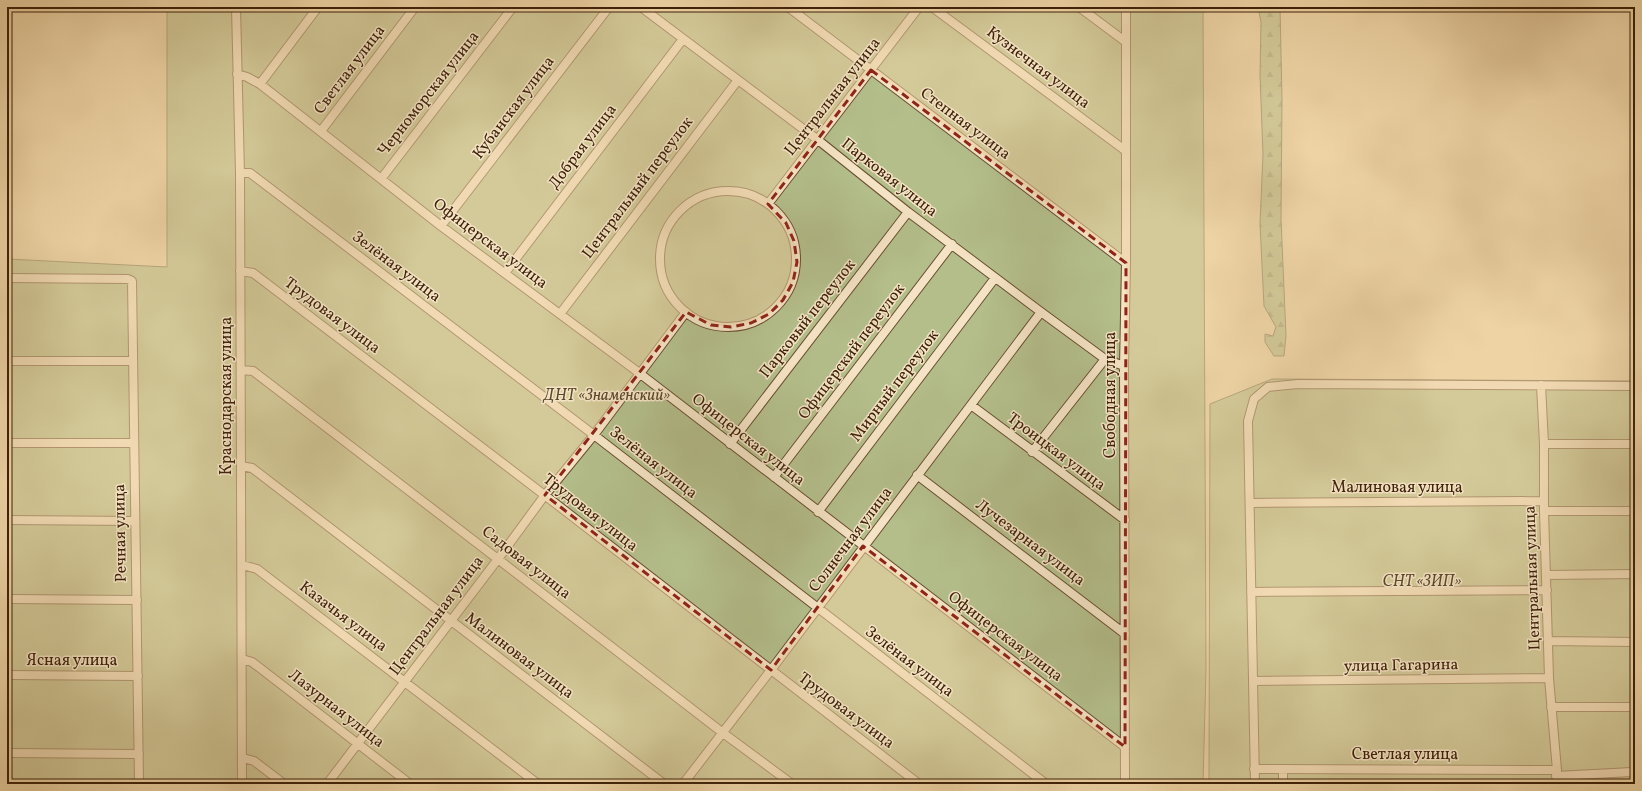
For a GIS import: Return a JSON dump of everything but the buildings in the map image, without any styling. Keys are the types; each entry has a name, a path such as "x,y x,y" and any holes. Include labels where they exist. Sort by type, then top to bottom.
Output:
{"street":[{"name":"Краснодарская улица","path":"236,7 240,173 242,784"},
{"path":"260,84 318,7"},
{"name":"Светлая улица","path":"321,131 415,7"},
{"name":"Черноморская улица","path":"381,178 513,7"},
{"name":"Кубанская улица","path":"442,226 609,7"},
{"name":"Парковая улица","path":"641,7 818,140 908,212 995,278 1105,359 1124,366"},
{"name":"Степная улица","path":"788,7 1126,262"},
{"name":"Центральная улица","path":"768,204 919,7"},
{"name":"Кузнечная улица","path":"932,7 1126,151"},
{"path":"1080,7 1126,42"},
{"name":"Свободная улица","path":"1125,784 1124,366 1126,262 1126,7"},
{"name":"Добрая улица","path":"505,273 683,39"},
{"name":"Офицерская улица","path":"237,74 247,77 260,84 442,226 639,374 1125,747"},
{"name":"Центральный переулок","path":"560,314 738,80"},
{"name":"Зелёная улица","path":"240,173 250,173 594,435 817,609 1046,784"},
{"path":"720,191 742,192 768,204 786,223 794,242 797,262 793,282 783,300 769,314 751,323 731,327 711,325 692,317 686,312 668,291 661,270 661,248 668,227 676,216 681,210 699,197 720,191"},
{"name":"Парковый переулок","path":"730,444 908,212"},
{"name":"Офицерский переулок","path":"774,477 952,244"},
{"name":"Трудовая улица","path":"240,271 253,273 545,495 919,784"},
{"name":"Речная улица","path":"7,278 128,279 132,281 139,784"},
{"name":"Мирный переулок","path":"818,512 995,278"},
{"name":"Центральная улица","path":"327,784 545,495 594,435 686,312"},
{"name":"Солнечная улица","path":"683,784 771,670 863,546 1041,312"},
{"path":"1032,452 1105,359"},
{"path":"7,361 132,361"},
{"name":"Садовая улица","path":"241,370 253,372 723,733 792,784"},
{"path":"1255,784 1248,421 1254,399 1268,387 1298,384 1635,386"},
{"name":"Центральная улица","path":"1541,385 1544,444 1544,511 1549,678 1556,777"},
{"name":"Троицкая улица","path":"971,405 1125,520"},
{"path":"7,443 134,443"},
{"path":"1544,444 1635,444"},
{"name":"Малиновая улица","path":"241,466 252,468 664,784"},
{"name":"Лучезарная улица","path":"917,475 1125,634"},
{"name":"Малиновая улица","path":"1250,503 1544,501"},
{"path":"1544,511 1635,511"},
{"path":"7,520 135,521"},
{"name":"Казачья улица","path":"242,565 257,569 538,784"},
{"path":"1546,575 1635,574"},
{"path":"1251,592 1547,590"},
{"path":"7,599 137,600"},
{"path":"1549,641 1635,642"},
{"name":"Лазурная улица","path":"242,659 252,662 410,784"},
{"name":"Ясная улица","path":"7,675 138,676"},
{"name":"улица Гагарина","path":"1253,681 1549,678"},
{"path":"1551,707 1635,707"},
{"path":"7,753 139,754"},
{"path":"243,758 254,761 284,784"},
{"name":"Светлая улица","path":"1254,769 1556,777 1632,772"},
{"path":"1283,769 1283,784"}],"highlighted area":[{"path":"871,70 1126,263 1125,747 863,546 771,670 545,495 686,312 711,325 731,327 751,323 769,314 783,300 793,282 797,262 794,241 786,223 768,204"}],"green space":[{"name":"ДНТ «Знаменский»","path":"167,7 1203,7 1206,669 1203,784 7,784 7,259 167,267"},
{"path":"1258,7 1280,7 1282,100 1281,219 1286,336 1284,356 1274,356 1265,342 1265,334 1273,336 1276,327 1264,306 1260,224 1263,154 1260,76 1261,22"},
{"name":"СНТ «ЗИП»","path":"1272,379 1635,381 1635,784 1209,784 1210,404"}]}
